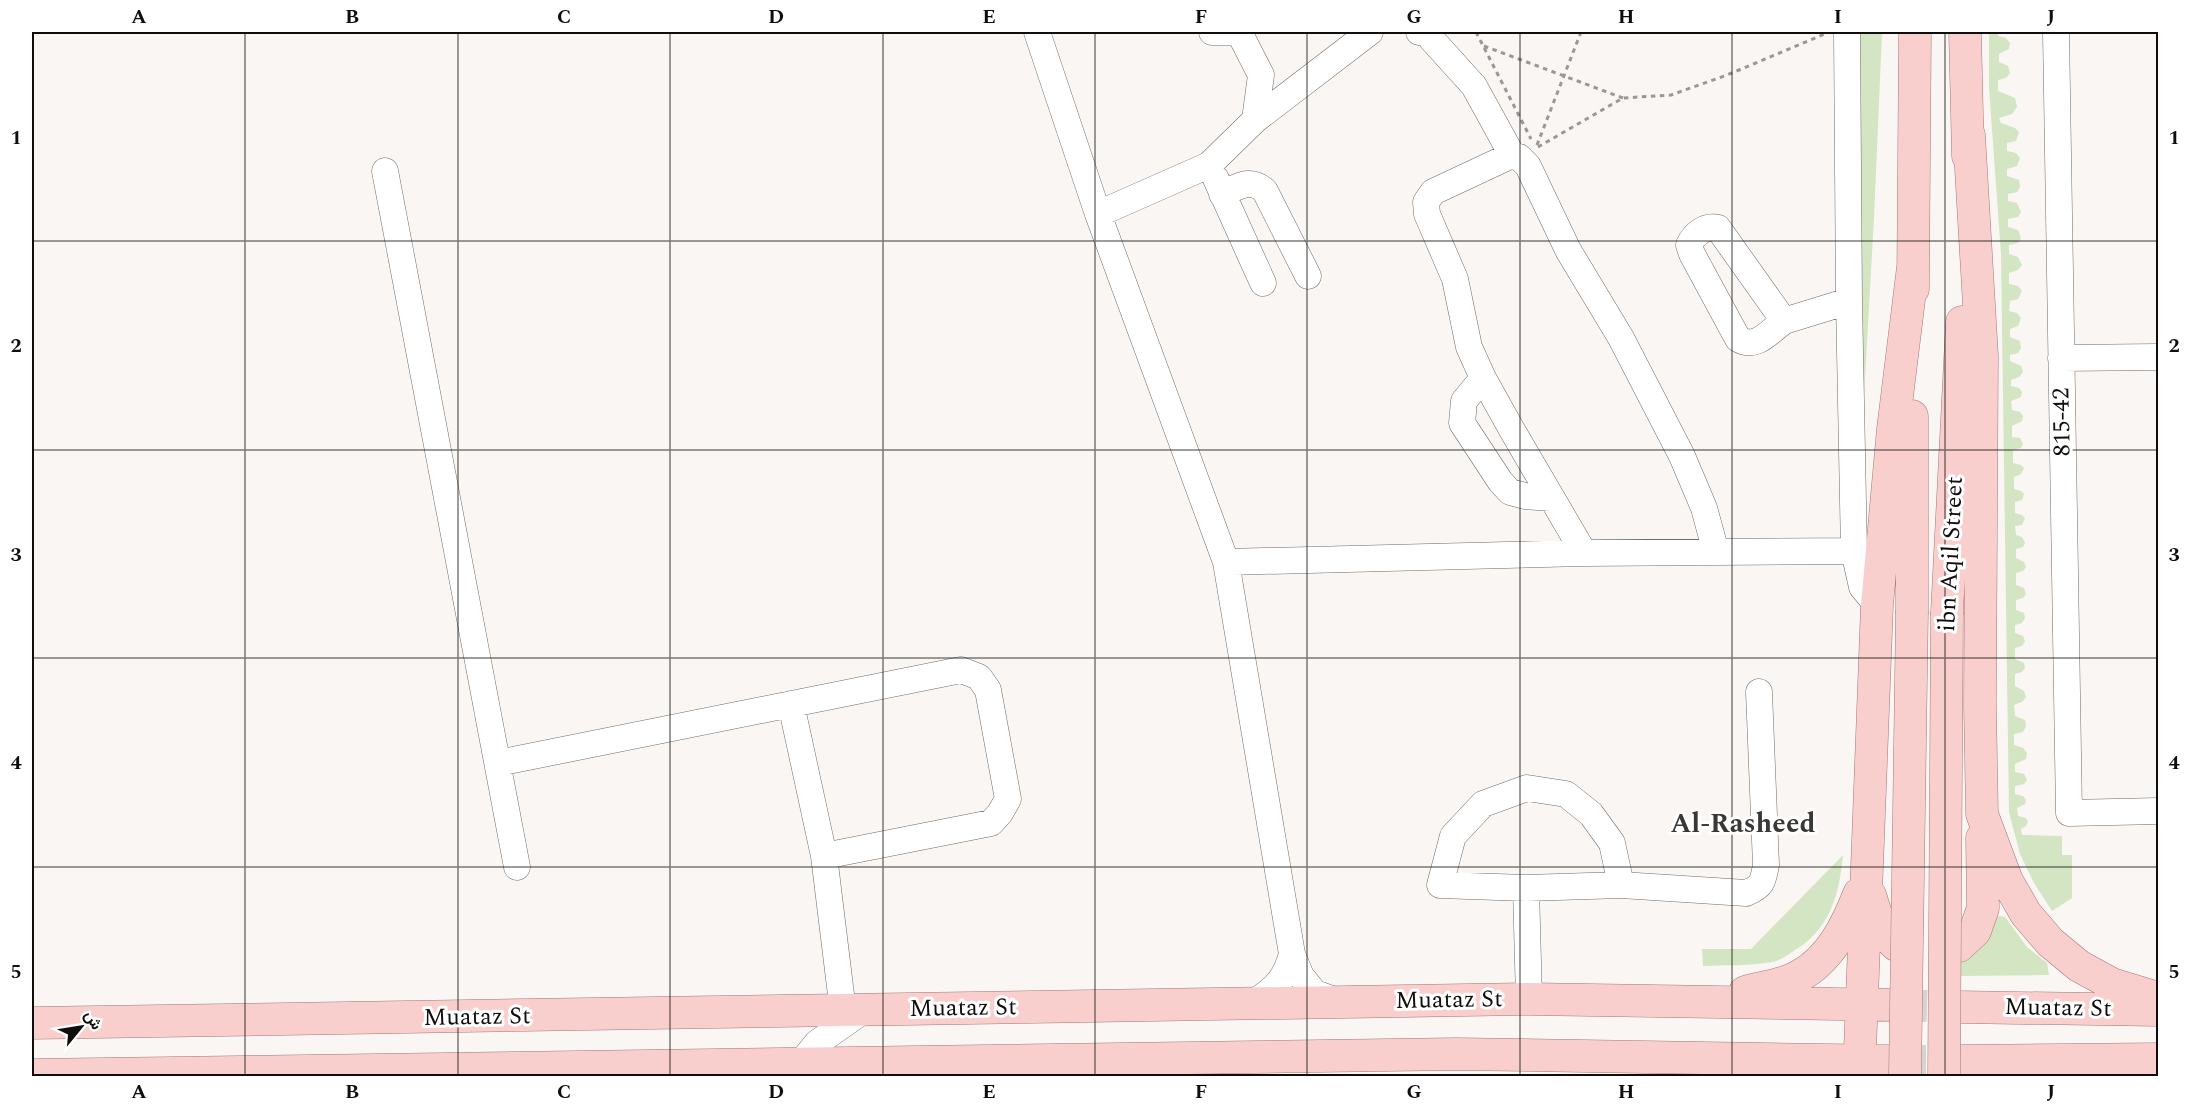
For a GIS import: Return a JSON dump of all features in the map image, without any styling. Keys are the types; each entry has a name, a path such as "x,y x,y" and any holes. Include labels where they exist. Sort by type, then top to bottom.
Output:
{"main road":[{"name":"ibn Aqil Street","path":"1900,1069 1912,611 1915,32"},
{"name":"ibn Aqil Street","path":"1951,1069 1947,612 1969,135 1965,32"},
{"path":"1959,946 1975,931 1983,908 1980,705 1982,356 1969,135"},
{"path":"1859,1069 1876,605 1912,267"},
{"path":"1982,814 2007,881 2026,914 2050,942 2079,966 2112,984 2158,998"},
{"path":"1866,877 1872,907 1881,930 1896,945"},
{"path":"1708,1001 1799,977 1819,962 1845,928 1866,877"},
{"name":"Muataz St","path":"32,1023 1529,999 1895,1005"},
{"name":"Muataz St","path":"1958,1007 2158,1010"},
{"path":"417,1018 419,1070"},
{"path":"32,1075 419,1070 597,1072 1116,1068 1345,1056 1456,1054 1900,1069"},
{"path":"1345,1056 1499,1077"},
{"path":"1951,1069 2158,1059"},
{"path":"2112,1061 2155,1077"}],"street":[{"path":"1037,32 1098,214 1226,562 1292,954 1301,976 1316,993 1339,1002"},
{"path":"1212,32 1239,32 1261,75 1255,120"},
{"path":"1098,214 1209,165 1255,120 1370,32"},
{"path":"1419,32 1427,34 1474,86 1524,152"},
{"path":"1847,32 1854,551 1862,587 1876,605"},
{"name":"815-42","path":"2056,32 2069,813 2158,811"},
{"path":"1524,152 1433,192 1426,202 1427,214 1455,279 1469,347 1483,378 1584,553"},
{"path":"1524,152 1519,157 1528,166 1568,250 1621,338 1682,456 1704,508 1716,552"},
{"path":"1209,165 1263,283"},
{"path":"385,171 518,867"},
{"path":"1222,194 1248,182 1258,184 1264,190 1308,276"},
{"path":"1784,321 1849,301"},
{"path":"2061,358 2158,357"},
{"path":"1483,378 1464,401 1462,423 1500,481 1510,492 1551,498"},
{"path":"1226,562 1584,553 1854,551"},
{"path":"498,763 961,670 979,676 988,690 1008,799 1000,813 991,823 824,856"},
{"path":"1621,885 1612,843 1591,814 1566,794 1527,788 1483,804 1452,836 1440,885 1526,888 1621,885 1746,893 1756,889 1763,880 1766,865 1759,692"},
{"path":"791,704 854,1010 817,1043 795,1070"},
{"path":"1526,888 1529,999"},
{"path":"1253,1003 1273,990 1288,969 1292,954"}],"path":[{"path":"1476,32 1524,152"},
{"path":"1524,152 1564,76 1581,32"},
{"path":"1483,46 1623,98 1671,95 1727,75 1816,36 1833,32"},
{"path":"1524,152 1623,98"}],"green space":[{"path":"1856,32 1882,32 1862,431"},
{"path":"1989,32 1998,32 1998,36 2006,38 2010,43 2009,49 1999,54 1999,62 2008,66 2010,73 2006,78 1998,80 1998,91 2015,98 2017,107 2012,114 1999,118 2001,123 2019,132 2016,141 2007,143 2007,151 2016,153 2020,158 2017,166 2007,169 2007,176 2019,180 2020,187 2017,192 2008,194 2008,201 2017,203 2021,212 2018,217 2008,219 2008,227 2018,230 2021,238 2018,243 2009,245 2009,254 2018,257 2022,265 2018,270 2009,273 2009,284 2018,286 2022,291 2018,299 2010,301 2009,311 2017,313 2021,318 2018,326 2010,329 2010,337 2020,341 2021,348 2018,353 2010,355 2010,361 2021,366 2023,372 2019,377 2011,380 2011,386 2019,388 2022,392 2021,397 2011,401 2012,410 2020,412 2023,416 2022,421 2012,426 2012,437 2020,438 2023,444 2021,448 2013,450 2013,463 2024,468 2021,474 2014,477 2014,489 2024,494 2022,500 2015,502 2015,513 2025,518 2022,525 2015,526 2016,535 2022,537 2025,543 2023,547 2016,549 2016,558 2024,562 2026,567 2023,571 2016,573 2016,585 2024,588 2026,594 2023,598 2016,600 2016,610 2024,613 2025,618 2022,623 2015,625 2015,633 2023,636 2025,641 2022,646 2015,648 2015,659 2024,663 2025,668 2022,672 2015,674 2015,686 2024,691 2026,697 2022,702 2014,705 2015,716 2025,720 2026,726 2023,732 2014,734 2014,745 2023,748 2027,753 2026,759 2015,764 2015,772 2024,774 2027,780 2024,784 2015,786 2015,794 2023,796 2026,800 2025,804 2017,808 2018,816 2026,818 2028,822 2021,829 2022,835 2062,836 2062,855 2072,855 2072,898 2052,911 2034,883 2020,854 2009,812 2001,254 1989,88"},
{"path":"1843,855 1839,884 1830,911 1824,922 1805,943 1775,961 1746,965 1703,966 1702,949 1751,949"},
{"path":"1999,916 2005,917 2027,947 2047,963 2049,975 1959,976 1958,963 1977,951 1989,933 1994,919"}],"tunnel":[{"path":"1895,1005 1958,1007"},
{"path":"1894,1061 1957,1061"}],"district":[{"name":"Al-Rasheed","path":"1743,824"}]}
